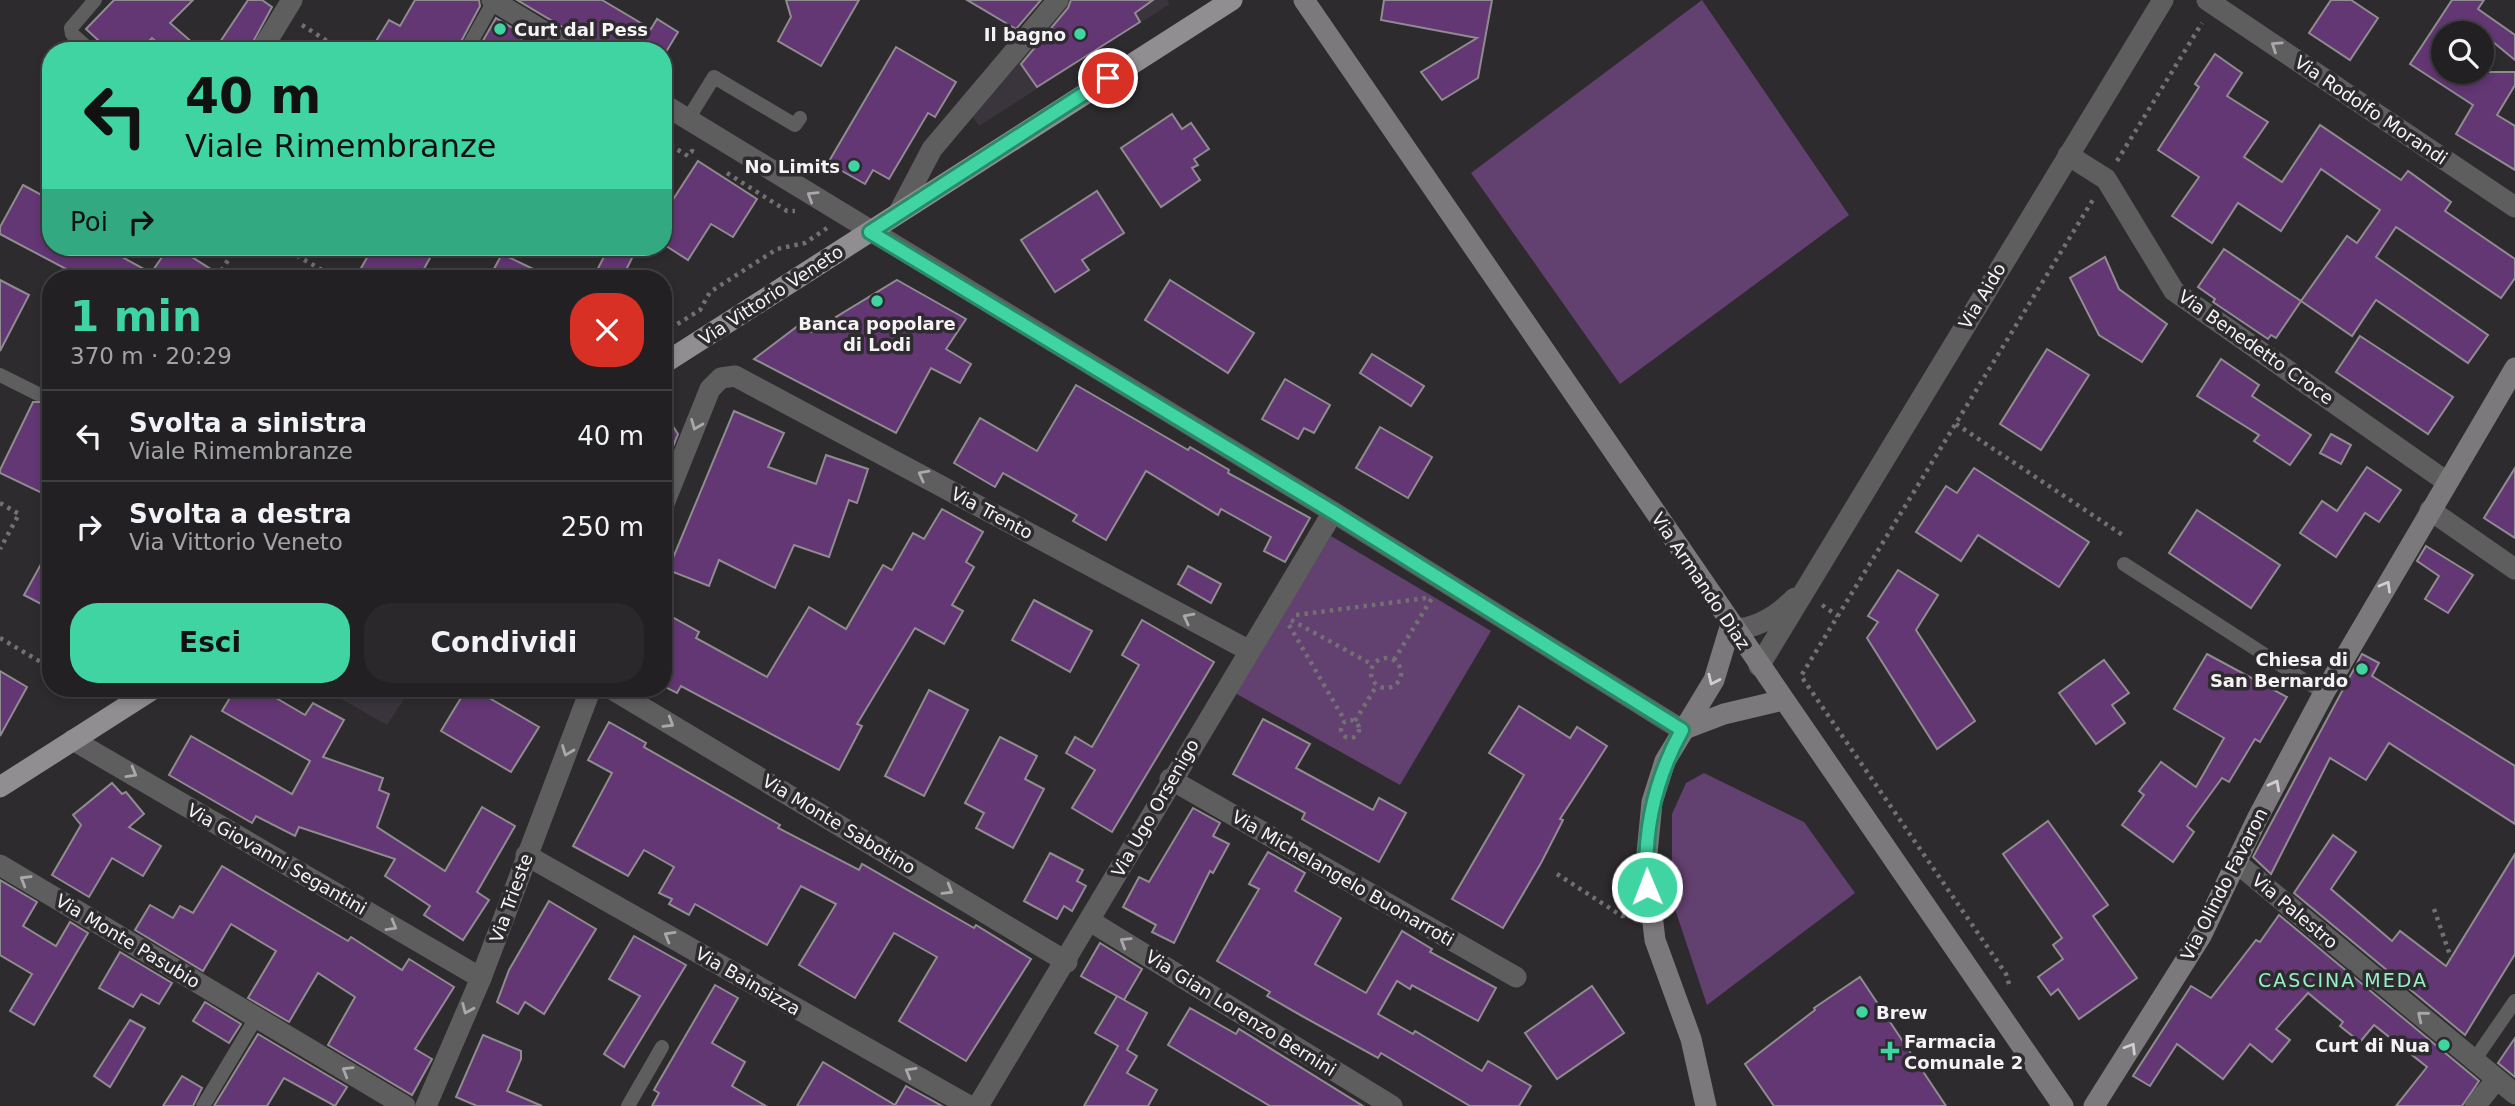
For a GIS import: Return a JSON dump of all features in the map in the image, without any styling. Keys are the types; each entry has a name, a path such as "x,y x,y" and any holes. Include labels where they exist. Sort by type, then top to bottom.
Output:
{"main road":[{"name":"Via Vittorio Veneto","path":"672,359 1232,0"},
{"path":"0,787 141,697"}],"street":[{"path":"494,0 562,42"},
{"path":"899,212 932,149 1058,0"},
{"name":"Via Armando Diaz","path":"1304,0 2063,1106"},
{"name":"Via Aido","path":"1759,666 1767,648 1795,610 1810,597 2068,155 2163,0"},
{"path":"267,42 289,6"},
{"name":"Via Rodolfo Morandi","path":"2216,6 2515,207"},
{"path":"672,109 1333,512 1438,589 1682,730"},
{"name":"Via Benedetto Croce","path":"2068,155 2106,179 2174,291 2447,482"},
{"name":"Via Olindo Favaron","path":"2094,1106 2201,936 2324,693 2515,368"},
{"name":"Via Trento","path":"672,484 710,389 721,378 735,376 1248,650"},
{"path":"2430,510 2515,569"},
{"name":"Via Ugo Orsenigo","path":"978,1106 1067,962 1170,779 1333,512"},
{"name":"Via Aido","path":"1731,624 1739,629 1759,625 1810,597"},
{"path":"1706,1106 1691,1039 1655,940 1649,911 1646,864 1652,802 1665,761 1714,680 1731,624"},
{"name":"Via Trieste","path":"426,1106 481,978 587,697"},
{"name":"Via Monte Sabotino","path":"625,697 1067,962"},
{"path":"1682,730 1724,714 1783,700"},
{"name":"Via Giovanni Segantini","path":"73,740 481,978"},
{"name":"Via Michelangelo Buonarroti","path":"1170,779 1516,977"},
{"name":"Via Bainsizza","path":"526,855 969,1106"},
{"name":"Via Palestro","path":"2237,863 2515,1094"},
{"name":"Via Monte Pasubio","path":"0,865 405,1106"},
{"name":"Via Gian Lorenzo Bernini","path":"1090,920 1392,1106"},
{"path":"2475,1106 2496,1080"}],"lane":[{"path":"81,42 72,34 71,28 95,0"},
{"path":"471,42 494,0"},
{"path":"688,119 714,77 795,125 800,118"},
{"path":"0,375 37,394"},
{"path":"2124,564 2324,693"},
{"path":"2475,1059 2515,1001"},
{"path":"203,1106 256,1018"},
{"path":"628,1106 662,1047"}],"path":[{"path":"289,6 332,42"},
{"path":"2010,987 2006,974 1801,676 2106,179 2216,6"},
{"path":"672,146 688,156 692,151 703,158"},
{"path":"724,171 788,211 805,211"},
{"path":"672,328 700,310 710,292 777,249 805,243 830,226 824,222"},
{"path":"298,256 322,270"},
{"path":"1956,424 2124,536"},
{"path":"0,503 19,514 0,549"},
{"path":"1284,616 1438,589"},
{"path":"1394,660 1438,589"},
{"path":"1810,597 1838,616"},
{"path":"1284,616 1373,665"},
{"path":"1284,616 1345,721 1342,733 1351,738 1359,731 1355,721"},
{"path":"0,638 42,663"},
{"path":"1383,658 1394,660 1400,667 1401,677 1396,685 1387,688 1377,685 1371,672 1373,665 1383,658"},
{"path":"1355,721 1377,685"},
{"path":"1345,721 1355,721"},
{"path":"1557,874 1622,916 1649,911"},
{"path":"2434,909 2451,958"}],"shaded area":[{"path":"1063,0 1167,0 1170,4 979,126 969,112"},
{"path":"1702,0 1849,215 1620,384 1471,173"},
{"path":"1331,536 1491,631 1400,785 1235,693"},
{"path":"338,697 405,697 387,725"},
{"path":"1704,773 1804,822 1855,893 1707,1005 1672,900 1672,814 1686,783"}],"building":[{"path":"114,0 193,0 170,23 192,42 157,42 152,38 148,42 100,42 86,29"},
{"path":"248,0 262,0 272,7 253,42 220,42"},
{"path":"415,0 479,0 480,6 461,42 376,42 389,20 400,26"},
{"path":"517,0 602,0 651,29 657,19 678,32 672,42 588,42"},
{"path":"786,0 859,0 821,66 778,41 791,17"},
{"path":"967,0 1041,0 1016,29"},
{"path":"1071,0 1153,0 1135,13 1140,22 1037,87 1021,64 1068,8"},
{"path":"1384,0 1492,0 1478,78 1442,100 1421,72 1477,38 1381,20"},
{"path":"2331,0 2351,0 2378,18 2350,60 2309,33"},
{"path":"2452,0 2484,0 2478,9 2515,35 2515,60 2494,43 2494,21 2438,21"},
{"path":"496,18 524,35 520,42 482,42"},
{"path":"2431,32 2431,78 2410,64"},
{"path":"896,47 956,82 935,117 928,113 889,179 873,170 865,184 828,163"},
{"path":"2215,54 2242,73 2227,96 2268,122 2244,157 2282,182 2320,125 2401,180 2408,171 2451,202 2445,211 2515,259 2515,278 2501,298 2396,227 2376,257 2488,335 2468,363 2376,300 2352,336 2301,301 2347,236 2357,243 2380,210 2321,169 2281,231 2238,203 2212,243 2172,216 2199,177 2158,150 2199,87 2195,84"},
{"path":"2494,72 2515,72 2515,85 2497,115 2515,126 2515,170 2456,134 2473,105 2441,84 2494,84"},
{"path":"1172,114 1182,129 1191,123 1209,149 1194,159 1198,165 1192,168 1200,180 1161,207 1121,148"},
{"path":"698,161 757,199 733,237 711,224 688,260 672,250 672,201"},
{"path":"23,185 42,195 42,256 120,256 146,270 68,270 0,234 0,227"},
{"path":"1097,191 1124,233 1082,260 1089,270 1055,292 1021,240"},
{"path":"2224,249 2301,301 2276,338 2271,335 2268,339 2213,302 2215,299 2198,287"},
{"path":"163,256 190,256 212,270 153,270"},
{"path":"368,256 431,256 423,270 360,270"},
{"path":"501,256 506,256 535,270 493,270"},
{"path":"604,256 633,256 626,270 597,270"},
{"path":"2105,257 2119,289 2167,324 2142,362 2099,335 2070,278"},
{"path":"0,280 29,295 0,351"},
{"path":"897,280 966,319 946,349 971,364 960,383 931,368 896,433 754,359 799,325 811,332"},
{"path":"1170,280 1254,333 1228,373 1145,320"},
{"path":"2360,336 2453,397 2428,434 2336,372"},
{"path":"2047,349 2089,375 2041,450 2000,424"},
{"path":"1372,354 1424,386 1411,406 1360,373"},
{"path":"2221,359 2259,385 2252,396 2311,435 2290,465 2254,441 2259,435 2197,396"},
{"path":"1285,379 1330,405 1314,433 1304,428 1298,439 1262,419"},
{"path":"1076,385 1188,450 1190,447 1229,470 1228,473 1310,518 1285,562 1264,551 1271,537 1221,509 1218,515 1146,471 1106,540 1073,521 1077,515 1003,473 995,487 954,463 980,418 1037,451"},
{"path":"33,402 42,402 42,493 0,473"},
{"path":"734,411 784,433 768,467 816,484 826,455 868,469 857,503 849,500 829,557 794,545 775,588 719,560 709,586 672,572 672,560"},
{"path":"672,425 678,434 672,449"},
{"path":"1380,427 1432,457 1408,498 1356,468"},
{"path":"2331,434 2351,445 2341,464 2320,453"},
{"path":"2367,467 2401,490 2379,522 2365,513 2336,557 2300,533 2322,501 2337,511"},
{"path":"1974,468 2089,542 2059,587 1978,535 1961,561 1916,532 1946,486 1957,493"},
{"path":"2515,468 2515,538 2484,518"},
{"path":"942,509 983,532 966,562 974,567 952,605 963,611 944,644 915,628 857,724 862,726 839,770 681,686 677,693 672,690 672,617 699,632 696,638 767,677 809,607 846,629 883,565 892,570 913,533 924,539"},
{"path":"2197,510 2280,565 2251,608 2169,553"},
{"path":"2426,546 2473,575 2448,613 2425,599 2439,576 2417,561"},
{"path":"42,562 42,604 24,595"},
{"path":"1188,566 1221,584 1211,603 1178,584"},
{"path":"1898,570 1938,595 1916,630 1975,721 1937,749 1867,638 1878,622 1868,616"},
{"path":"1034,600 1092,631 1070,672 1012,640"},
{"path":"1142,620 1214,662 1112,832 1072,808 1095,770 1066,753 1075,737 1092,747 1139,665 1122,655"},
{"path":"2207,654 2287,697 2260,742 2255,739 2229,782 2222,778 2187,826 2194,832 2173,862 2122,825 2144,795 2139,791 2161,762 2196,787 2224,738 2174,709"},
{"path":"2362,654 2379,663 2372,676 2515,766 2515,824 2389,743 2366,780 2330,758 2271,874 2253,857"},
{"path":"2104,660 2129,693 2112,705 2125,723 2096,744 2059,693"},
{"path":"0,671 27,687 0,736"},
{"path":"929,690 968,710 924,796 885,776"},
{"path":"231,697 274,697 305,715 313,703 344,720 323,757 383,778 379,790 389,794 377,827 445,871 482,807 515,826 477,892 489,900 463,940 424,915 430,906 385,876 395,859 299,827 295,836 256,816 252,823 169,775 191,736 292,794 310,761 222,711"},
{"path":"462,697 487,697 539,727 511,772 441,731"},
{"path":"1519,706 1570,738 1577,727 1607,746 1560,819 1563,820 1541,863 1503,928 1452,899 1524,775 1489,753"},
{"path":"1263,719 1310,744 1296,768 1373,810 1379,798 1406,813 1379,862 1302,819 1305,813 1233,774"},
{"path":"609,722 646,743 644,747 780,825 778,828 859,870 862,864 974,928 976,925 1031,959 966,1061 899,1021 937,957 894,933 855,998 799,965 836,904 801,886 767,945 695,904 689,915 669,904 672,899 659,893 674,867 644,850 628,876 573,846 612,773 588,760"},
{"path":"1000,737 1037,756 1025,779 1044,789 1013,848 976,828 984,813 965,803"},
{"path":"112,783 122,794 126,792 144,814 129,827 161,846 143,876 112,858 89,897 52,875 81,825 73,815"},
{"path":"1193,808 1220,823 1213,836 1229,844 1213,873 1210,871 1174,943 1152,932 1156,925 1123,907 1139,877 1149,882"},
{"path":"2048,821 2108,905 2093,916 2137,978 2079,1019 2058,989 2051,995 2038,977 2063,959 2053,945 2062,938 2003,854"},
{"path":"2333,835 2356,852 2331,889 2392,941 2400,931 2446,966 2515,854 2515,954 2465,1035 2294,893"},
{"path":"1268,852 1305,873 1295,891 1341,918 1315,964 1366,993 1402,931 1432,949 1430,952 1496,988 1478,1021 1412,985 1410,989 1397,981 1378,1014 1413,1034 1415,1031 1482,1071 1488,1061 1531,1086 1519,1106 1470,1106 1381,1053 1378,1058 1267,996 1270,992 1217,961 1259,889 1249,884"},
{"path":"1050,853 1083,870 1077,881 1086,886 1072,911 1064,906 1057,919 1024,901"},
{"path":"222,866 348,941 351,937 402,970 409,959 454,987 415,1049 432,1059 412,1095 328,1045 355,997 318,973 289,1022 248,998 276,951 231,924 203,971 135,930 150,905 173,918 180,906 193,913"},
{"path":"0,880 37,902 23,926 56,946 70,922 88,933 34,1025 10,1011 32,974 0,955"},
{"path":"549,901 596,929 544,1014 525,1002 518,1014 497,1002 509,970"},
{"path":"2279,915 2479,1081 2462,1106 2396,1106 2427,1067 2374,1025 2360,1042 2340,1026 2343,1022 2308,993 2276,1029 2290,1040 2272,1062 2250,1044 2223,1079 2177,1044 2150,1086 2133,1076 2191,986 2211,998 2256,940 2260,942"},
{"path":"634,936 686,965 624,1067 604,1054 640,996 609,979"},
{"path":"1100,943 1142,969 1124,1000 1081,976"},
{"path":"120,952 172,983 159,1004 141,994 133,1007 99,988"},
{"path":"1860,977 1946,1106 1774,1106 1745,1064 1815,1010 1814,1008"},
{"path":"715,985 738,998 712,1043 745,1062 732,1086 766,1106 652,1106 659,1093 654,1090"},
{"path":"1592,986 1624,1033 1557,1079 1525,1033"},
{"path":"1117,996 1147,1013 1127,1050 1137,1056 1127,1073 1157,1090 1148,1106 1084,1106 1118,1046 1095,1033"},
{"path":"205,1002 241,1024 229,1043 193,1021"},
{"path":"1190,1008 1236,1034 1239,1029 1363,1106 1270,1106 1168,1045"},
{"path":"130,1020 145,1028 110,1087 94,1076"},
{"path":"258,1034 347,1087 335,1106 284,1078 267,1106 214,1106"},
{"path":"483,1035 521,1051 521,1059 507,1091 542,1106 477,1106 456,1097"},
{"path":"2515,1038 2515,1077 2498,1063"},
{"path":"823,1062 895,1105 906,1086 942,1106 797,1106"},
{"path":"182,1076 202,1088 193,1106 163,1106"}],"place":[{"name":"Curt dal Pess","path":"500,29"},
{"name":"Il bagno","path":"1080,34"},
{"name":"No Limits","path":"854,166"},
{"name":"Banca popolare di Lodi","path":"877,301"},
{"name":"Chiesa di San Bernardo","path":"2362,669"},
{"name":"Brew","path":"1862,1012"},
{"name":"Curt di Nua","path":"2444,1045"},
{"name":"Farmacia Comunale 2","path":"1890,1051"}],"district":[{"name":"CASCINA MEDA","path":"2343,980"}],"route":[{"path":"1108,78 870,232 1333,512 1682,730 1665,761 1652,802 1646,864 1647,887"}]}
